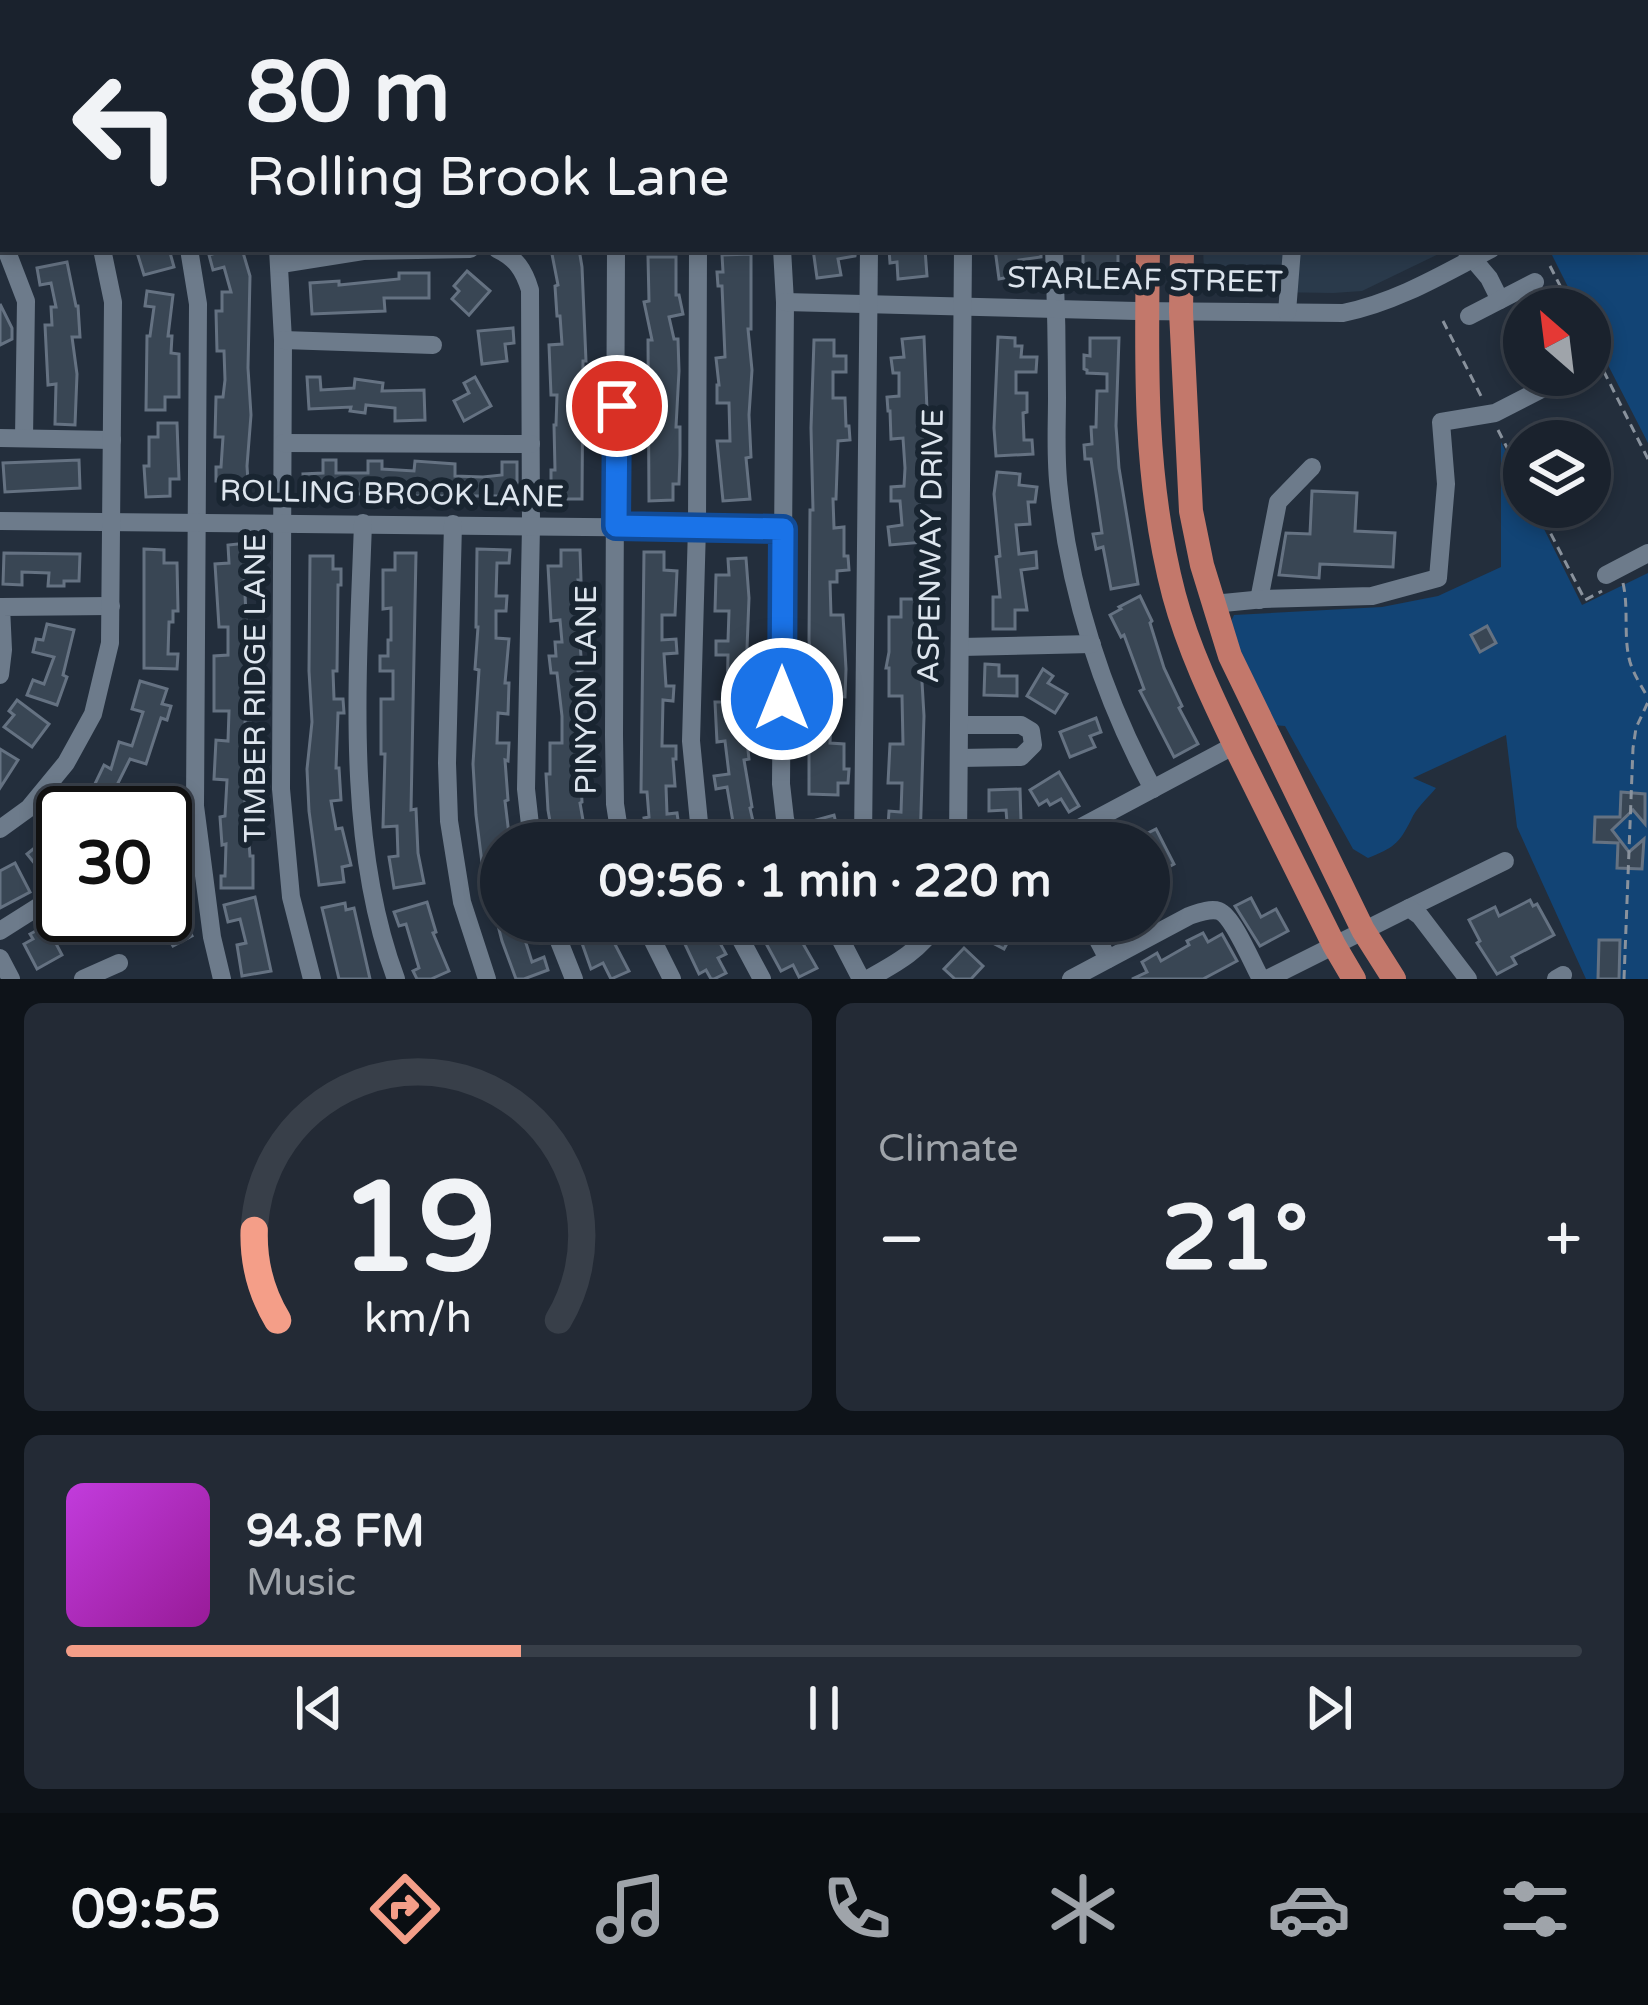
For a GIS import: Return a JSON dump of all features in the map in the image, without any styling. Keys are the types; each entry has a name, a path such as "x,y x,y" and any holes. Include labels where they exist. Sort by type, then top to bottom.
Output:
{"main road":[{"path":"1148,252 1146,405 1162,546 1175,600 1235,745 1354,979"},
{"path":"1182,252 1191,511 1213,604 1230,656 1363,930 1394,979"}],"street":[{"path":"6,252 26,301 24,439"},
{"path":"0,829 29,808 66,763 93,714 110,643 113,302 103,252"},
{"path":"189,252 198,304 195,806 222,979"},
{"path":"279,256 334,252"},
{"path":"503,252 524,270 530,290 526,789 530,822"},
{"name":"PINYON LANE","path":"616,252 615,781 619,822"},
{"path":"698,252 691,741 699,822"},
{"path":"782,252 781,784 786,822"},
{"path":"863,822 869,252"},
{"name":"ASPENWAY DRIVE","path":"958,822 963,252"},
{"path":"1054,252 1056,448 1073,579 1121,726 1153,789"},
{"path":"1287,312 1292,252"},
{"path":"1476,252 1500,300"},
{"name":"STARLEAF STREET","path":"785,302 1343,313 1373,307 1476,252"},
{"name":"TIMBER RIDGE LANE","path":"279,256 284,340 282,809 291,897 312,979"},
{"path":"1469,316 1535,282"},
{"path":"284,340 433,345"},
{"path":"1213,604 1372,596 1438,578 1446,484 1441,422 1495,413 1528,396"},
{"path":"0,438 112,440"},
{"path":"283,443 531,444"},
{"path":"1258,600 1277,502 1312,466"},
{"name":"ROLLING BROOK LANE","path":"0,521 783,529"},
{"path":"363,523 361,820 368,871 396,979"},
{"path":"452,524 449,820 462,902 488,979"},
{"path":"1611,582 1648,553"},
{"path":"0,675 0,607 111,606"},
{"path":"961,646 1092,644"},
{"path":"959,758 1021,757 1033,745 1031,730 1022,725 960,725"},
{"path":"1092,822 1235,745"},
{"path":"1071,979 1190,916 1219,911 1228,918 1264,979 1505,861"},
{"path":"0,931 36,908"},
{"path":"1409,908 1468,979"},
{"path":"559,942 574,979"},
{"path":"654,942 672,979"},
{"path":"742,942 762,979"},
{"path":"843,942 864,979 902,961 925,942"},
{"path":"1099,942 1108,959"},
{"path":"0,958 11,979"},
{"path":"83,979 119,963"}],"path":[{"path":"1550,266 1561,288"},
{"path":"1611,386 1648,459"},
{"path":"1549,528 1585,600 1611,582 1628,604 1627,646 1648,699 1633,748 1624,979"}],"shaded area":[{"path":"1203,252 1443,252 1362,291 1205,291"},
{"path":"1558,252 1648,252 1648,443 1611,371 1611,288 1568,288 1552,255"},
{"path":"1501,442 1503,528 1544,528 1582,605 1648,573 1648,979 1586,979 1517,827 1506,735 1413,778 1436,788 1399,840 1368,858 1353,849 1285,726 1272,725 1227,630 1234,615 1382,607 1438,596 1501,567"}],"building":[{"path":"137,252 170,252 174,267 144,275"},
{"path":"243,252 250,276 249,498 223,499 223,481 216,481 223,437 215,437 216,397 223,397 225,380 224,351 217,351 216,311 222,311 222,292 231,292 224,267 213,270 209,255"},
{"path":"552,252 580,252 586,361 582,499 551,499 557,395 551,395 549,345 562,344"},
{"path":"813,252 856,252 838,259 841,275 817,278"},
{"path":"889,252 925,252 927,276 898,279 897,262 890,263"},
{"path":"995,252 1041,252 1041,257 1019,260 1021,275 999,279"},
{"path":"1083,252 1118,252 1118,281 1089,282 1089,266 1083,266"},
{"path":"751,254 751,457 746,458 750,499 723,501 717,441 730,441 729,403 717,403 716,358 725,357 722,286 718,286 717,272 723,272 722,255"},
{"path":"648,257 676,257 676,295 683,314 669,317 674,339 678,339 679,371 679,484 673,484 673,500 649,501 648,340 652,340 644,302 649,301"},
{"path":"67,262 80,337 72,337 77,374 75,425 55,424 56,384 48,385 45,325 52,325 51,307 56,307 51,283 40,285 37,268"},
{"path":"467,271 490,291 469,315 452,299 459,291 454,286"},
{"path":"399,273 429,273 429,298 384,298 385,311 312,314 310,283 399,279"},
{"path":"147,291 173,295 168,336 172,336 171,353 179,354 179,397 165,397 165,410 146,410 147,336 154,307 145,306"},
{"path":"0,304 12,339 0,345"},
{"path":"513,328 514,343 505,344 507,361 482,364 478,331"},
{"path":"924,337 927,410 923,410 926,456 921,500 925,542 890,545 888,527 902,525 900,501 891,501 891,487 904,486 905,468 903,438 891,439 887,397 899,396 899,373 893,373 891,358 904,357 902,339"},
{"path":"998,337 1015,338 1015,346 1022,346 1021,357 1037,357 1036,372 1016,372 1016,393 1027,393 1024,440 1032,440 1033,454 996,456"},
{"path":"1090,338 1119,338 1119,468 1138,584 1111,589 1103,547 1096,549 1093,534 1102,533 1091,459 1085,459 1084,445 1092,444 1091,427 1096,427 1097,391 1107,391 1107,374 1084,369"},
{"path":"814,340 834,340 834,356 846,356 846,372 833,372 833,398 845,398 850,440 838,441 833,499 834,528 844,527 849,570 837,571 837,582 830,582 831,615 843,615 846,669 845,697 832,696 830,743 844,744 844,769 849,769 848,783 838,783 838,795 809,794"},
{"path":"307,377 320,377 321,390 354,388 355,379 383,383 382,391 424,390 425,420 395,421 395,408 366,405 365,413 350,411 351,407 309,409"},
{"path":"475,377 491,406 464,421 454,401 469,393 464,383"},
{"path":"158,423 177,423 179,479 170,479 170,496 146,497 144,466 149,466 149,437 158,437"},
{"path":"79,460 80,488 5,492 3,463"},
{"path":"323,460 336,460 336,473 368,473 368,461 382,461 382,469 414,471 415,461 455,464 455,476 483,477 502,475 502,462 517,462 517,496 409,496 409,490 382,489 382,494 304,494 303,474 323,473"},
{"path":"997,472 1020,474 1019,485 1037,487 1035,502 1028,502 1030,524 1016,525 1019,554 1036,552 1037,568 1021,570 1027,610 1015,610 1015,629 993,629 993,597 1000,597"},
{"path":"1312,491 1357,493 1355,531 1395,533 1393,567 1320,564 1319,578 1279,575 1286,533 1310,534"},
{"path":"248,543 245,723 250,723 244,815 253,856 253,888 221,888 226,844 222,845 220,817 225,816 227,780 214,779 216,740 228,741 229,711 214,711 214,656 228,655 228,627 219,627 215,564 229,563 228,545"},
{"path":"144,549 164,550 164,563 177,563 178,611 173,611 173,622 169,622 168,654 178,654 177,669 144,668"},
{"path":"477,549 510,550 509,563 497,563 496,596 507,596 506,611 496,611 496,638 509,639 508,714 498,713 497,743 509,743 505,760 508,822 480,822 480,847 473,764 479,670 475,669"},
{"path":"561,550 580,550 583,822 550,822 548,810 550,743 562,743 557,673 551,673 549,656 556,656 555,642 562,642 560,620 551,621 548,566 561,566"},
{"path":"644,552 664,552 664,570 677,571 675,615 662,615 662,640 676,639 677,653 664,654 666,686 674,686 673,701 663,700 662,746 676,746 675,786 666,786 667,814 677,813 678,822 645,822 649,817 647,792 641,792"},
{"path":"4,553 80,554 79,581 48,586 49,573 22,572 22,585 3,584"},
{"path":"395,553 416,553 411,810 416,809 424,883 394,888 389,857 398,856 397,826 383,827 385,754 381,754 381,699 393,699 393,671 380,671 380,656 388,656 391,640 391,608 383,609 383,570 395,570"},
{"path":"310,556 333,556 333,569 341,569 337,671 333,671 334,699 343,699 344,713 338,713 336,768 341,800 331,801 351,865 342,867 344,882 319,885 307,769 312,722"},
{"path":"746,558 748,715 744,715 749,759 744,760 753,822 733,822 727,787 716,789 714,776 729,774 725,741 717,742 715,702 727,702 728,655 716,655 716,641 728,641 729,611 715,611 716,575 729,575 728,559"},
{"path":"1140,596 1179,708 1198,744 1174,757 1140,691 1144,689 1124,635 1121,637 1110,615"},
{"path":"901,599 922,599 921,822 888,822 889,811 901,812 902,783 888,783 890,744 903,744 902,696 889,696 886,668 889,617 901,617"},
{"path":"47,624 74,630 57,705 27,695 33,680 44,684 54,657 33,652"},
{"path":"1487,626 1496,643 1480,652 1471,635"},
{"path":"985,664 999,665 999,676 1017,676 1017,696 984,695"},
{"path":"1043,669 1053,676 1048,683 1067,694 1055,713 1027,696"},
{"path":"140,681 167,689 162,704 171,706 167,720 161,718 146,764 130,759 116,786 94,786 104,765 111,769 119,742 132,746 143,712 132,709"},
{"path":"17,700 49,724 32,747 4,727 14,715 9,711"},
{"path":"1096,718 1101,732 1090,736 1095,747 1070,757 1060,732"},
{"path":"0,749 18,760 0,788"},
{"path":"1059,772 1079,806 1069,812 1061,799 1039,805 1030,790"},
{"path":"1020,789 1021,822 1007,822 1006,810 989,811 989,790"},
{"path":"1621,792 1645,794 1645,824 1633,810 1612,830 1629,852 1644,839 1642,869 1617,868 1618,843 1594,842 1595,817 1620,817"},
{"path":"15,863 30,892 0,908 0,871"},
{"path":"255,897 271,971 242,976 237,945 246,943 240,919 228,922 224,905"},
{"path":"1251,898 1261,917 1276,909 1288,931 1260,946 1235,906"},
{"path":"1530,900 1554,935 1512,957 1516,964 1497,974 1469,920 1495,907 1499,916"},
{"path":"427,902 433,933 449,971 417,979 413,971 419,968 406,924 399,926 394,912"},
{"path":"345,903 346,910 354,908 370,979 339,979 322,908"},
{"path":"36,931 36,942 55,942 62,955 37,969 24,944 33,939 30,934"},
{"path":"1203,933 1208,942 1222,934 1237,961 1203,979 1132,979 1147,972 1142,962 1157,953 1161,961"},
{"path":"1599,940 1620,940 1619,979 1598,979"},
{"path":"502,942 526,942 532,962 544,957 548,970 516,979"},
{"path":"582,942 614,942 629,971 611,979 603,963 591,969"},
{"path":"684,942 719,942 726,954 718,958 726,973 714,979 706,970 699,974"},
{"path":"765,942 802,942 817,968 799,977 793,965 781,971"},
{"path":"964,948 983,966 971,979 955,979 944,969"}],"route":[{"path":"617,406 616,526 783,529 782,699"}]}
